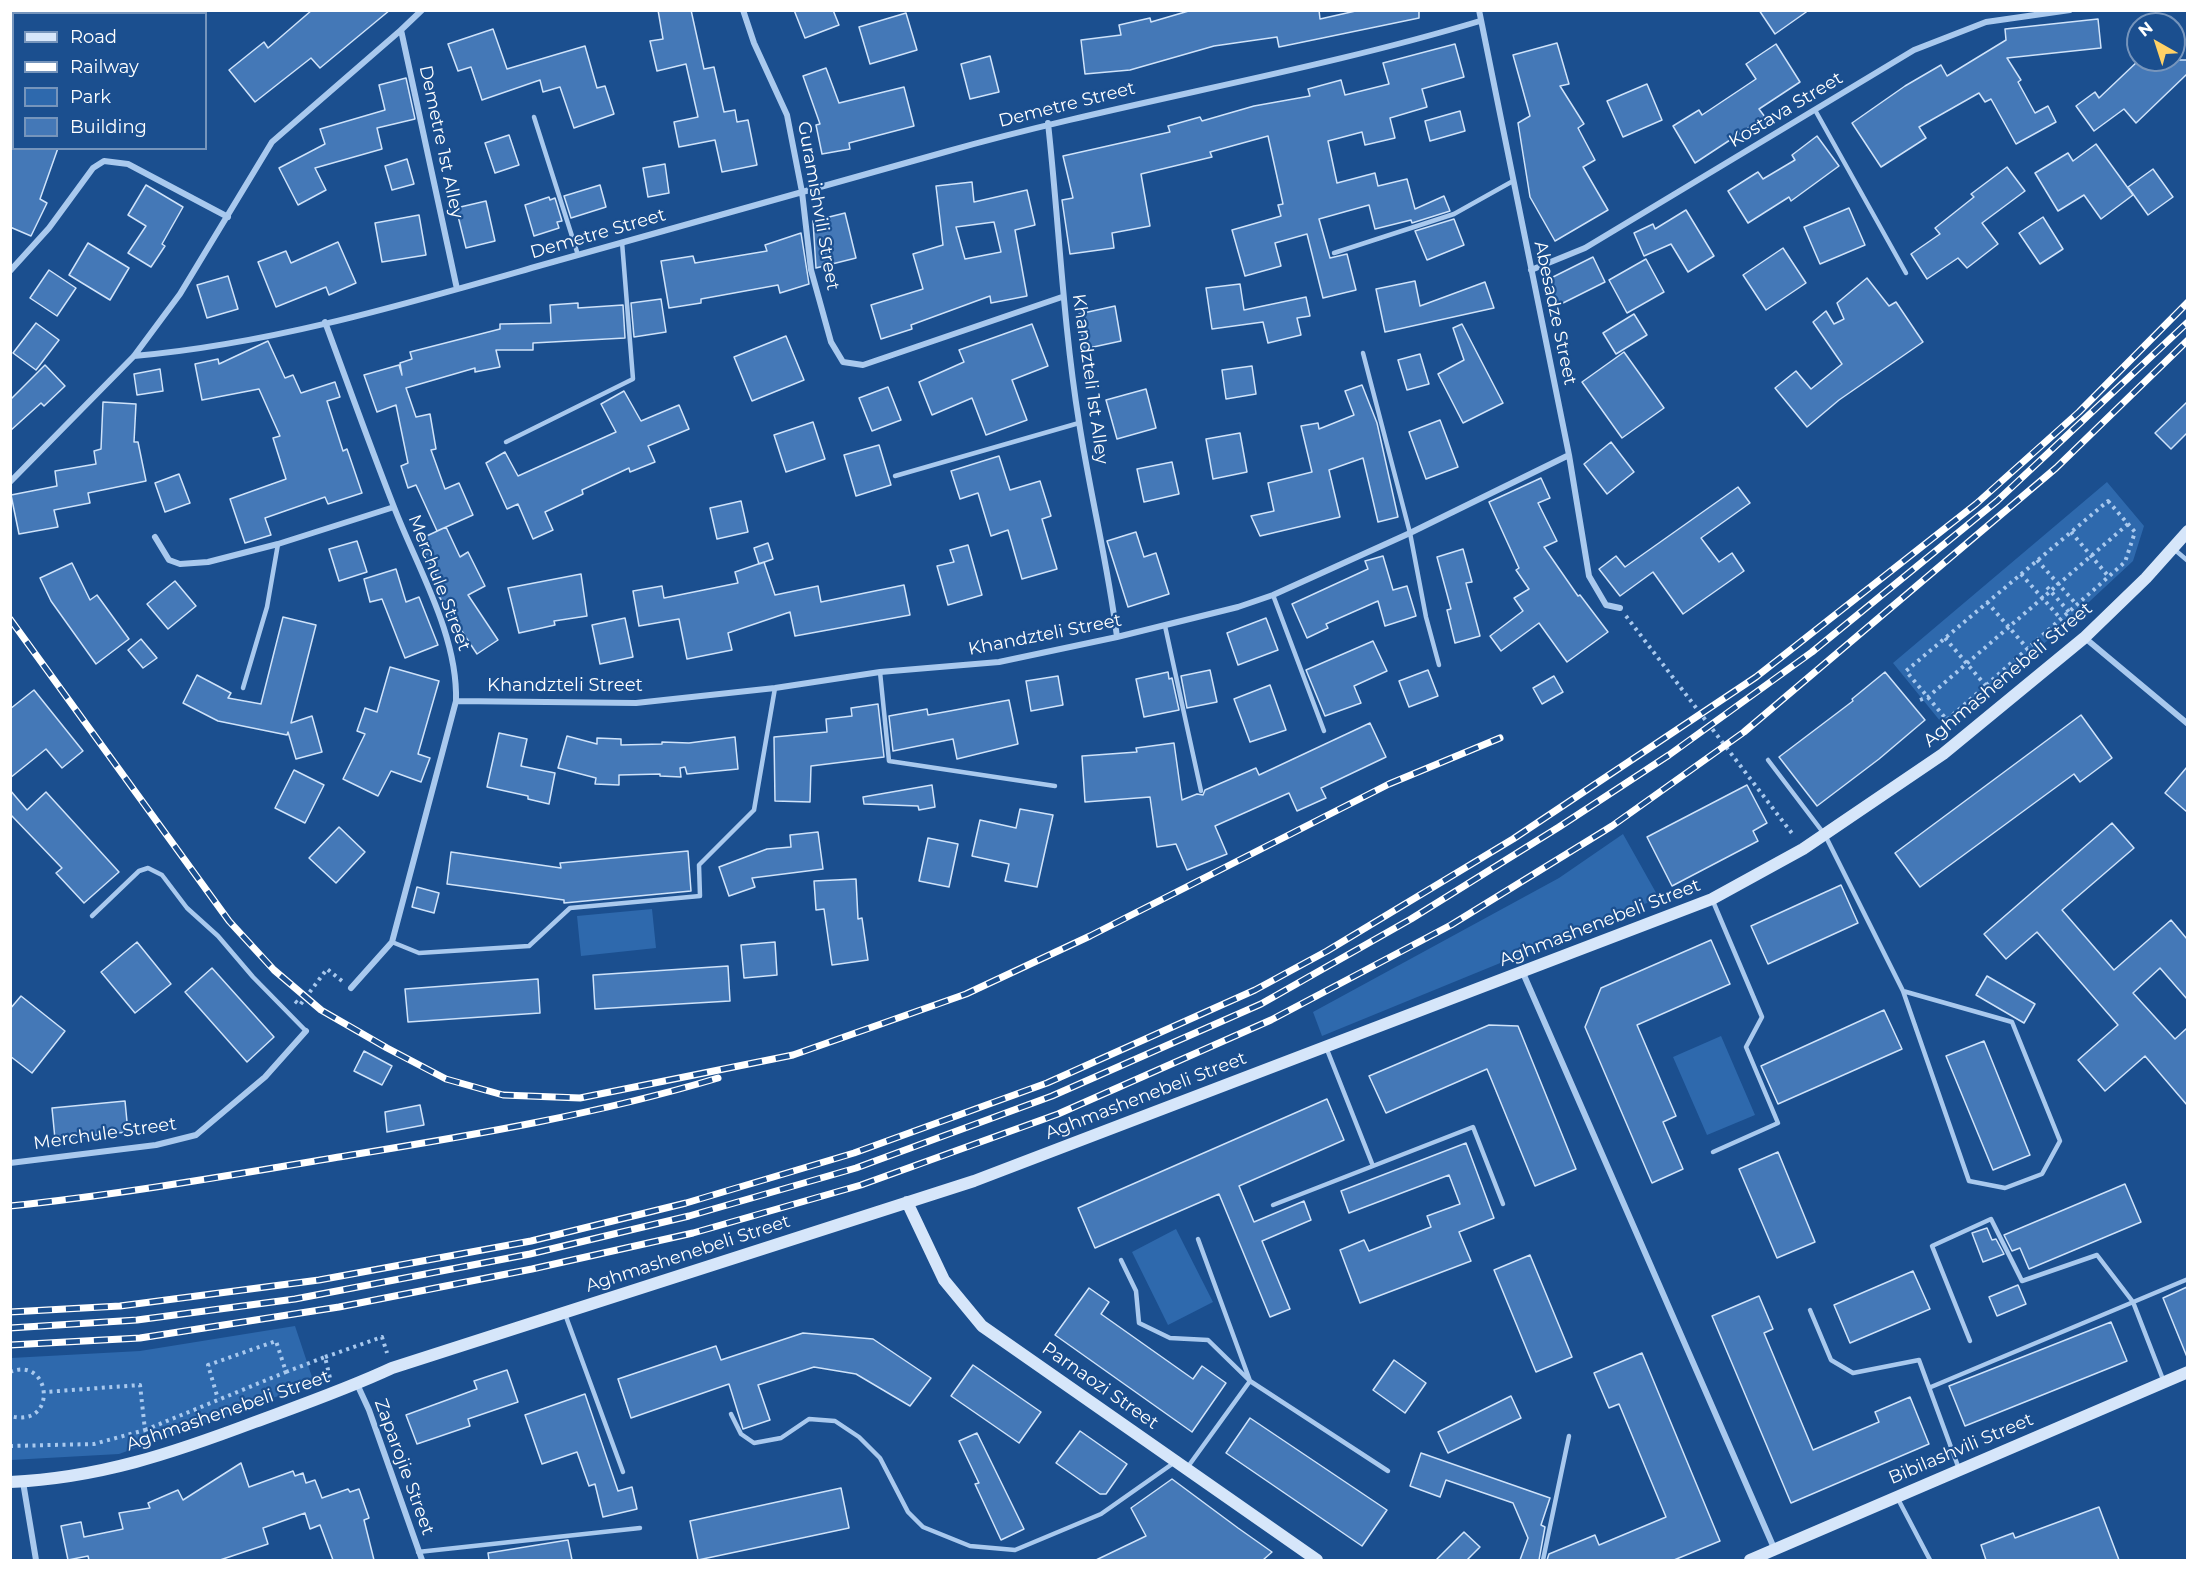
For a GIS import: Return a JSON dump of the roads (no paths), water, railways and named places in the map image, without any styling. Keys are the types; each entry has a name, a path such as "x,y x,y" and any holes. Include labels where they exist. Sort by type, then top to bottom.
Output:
{"main road":[{"name":"Aghmashenebeli Street","path":"17,1482 105,1472 179,1450 335,1393 392,1368 974,1181 1712,899 1803,849 1943,754 2084,638 2187,531"},
{"name":"Parnaozi Street","path":"907,1202 944,1280 982,1326 1317,1560"},
{"name":"Bibilashvili Street","path":"1750,1560 2187,1372"}],"street":[{"path":"10,482 134,356 180,294 272,142 422,10"},
{"name":"Guramishvili Street","path":"743,10 754,43 786,115 802,192 811,270 831,342 843,362 862,365 1062,297"},
{"name":"Abesadze Street","path":"1479,10 1569,455 1589,576 1606,605 1620,608"},
{"name":"Kostava Street","path":"1531,270 1585,248 1914,50 1986,22 2070,10"},
{"name":"Demetre Street","path":"134,356 194,351 458,289 1048,123 1398,46 1480,21"},
{"name":"Demetre 1st Alley","path":"401,30 458,289"},
{"name":"Khandzteli 1st Alley","path":"1048,123 1058,218 1062,297 1079,423 1109,574 1116,637"},
{"path":"10,271 50,228 93,168 104,161 128,164 228,217"},
{"name":"Merchule Street","path":"325,322 394,507 451,648 457,678 456,701 392,942 351,988"},
{"name":"Khandzteli Street","path":"456,701 636,703 775,688 880,672 999,662 1116,637 1238,607 1273,595 1569,455"},
{"path":"154,537 169,560 180,564 208,562 278,544 394,507"},
{"path":"2084,638 2187,724"},
{"path":"1523,973 1774,1548"},
{"name":"Merchule Street","path":"10,1163 156,1145 196,1135 265,1077 306,1031"},
{"name":"Zaparojie Street","path":"357,1384 369,1410 422,1560"},
{"path":"17,1482 36,1560"}],"lane":[{"path":"1815,110 1906,273"},
{"path":"534,117 578,255"},
{"path":"1334,253 1454,214 1513,181"},
{"path":"506,442 633,379 622,242"},
{"path":"1363,353 1410,532 1426,617 1440,665"},
{"path":"895,476 1079,423"},
{"path":"243,688 267,607 278,544"},
{"path":"2173,548 2187,561"},
{"path":"1273,595 1324,731"},
{"path":"1165,626 1201,791"},
{"path":"880,672 889,761 1055,786"},
{"path":"392,942 419,953 529,946 570,908 700,896 699,865 754,810 775,688"},
{"path":"1768,760 1825,835 1903,991 1969,1181 2005,1188 2042,1174 2060,1141 2012,1022 1903,991"},
{"path":"92,916 139,871 148,868 162,875 187,908 218,936 252,977 306,1031"},
{"path":"1712,899 1762,1017 1746,1047 1778,1123 1713,1152"},
{"path":"1326,1047 1373,1166"},
{"path":"1273,1205 1473,1127 1503,1204"},
{"path":"1970,1341 1932,1246 1991,1220 2022,1281 2097,1255 2133,1302 2164,1382"},
{"path":"1198,1239 1250,1381"},
{"path":"1121,1260 1136,1291 1139,1323 1170,1338 1208,1340 1250,1381 1388,1471"},
{"path":"1931,1387 2187,1279"},
{"path":"1810,1310 1831,1360 1853,1373 1919,1360 1931,1387 1959,1469"},
{"path":"565,1312 623,1472"},
{"path":"731,1414 741,1434 754,1443 781,1438 809,1419 835,1421 859,1437 880,1458 908,1512 923,1527 970,1546 1016,1550 1101,1514 1182,1464 1250,1381"},
{"path":"1543,1560 1569,1436"},
{"path":"1897,1496 1930,1560"},
{"path":"418,1552 640,1528"}],"railway":[{"path":"10,1312 120,1306 319,1280 531,1241 686,1203 854,1153 1047,1083 1255,990 1327,951 1513,839 1756,677 1976,504 2079,412 2188,302"},
{"path":"10,1328 137,1320 295,1299 530,1254 689,1216 856,1168 1052,1096 1261,1004 1411,919 1559,827 1669,755 1812,652 1997,501 2188,322"},
{"path":"10,1345 140,1338 339,1307 532,1269 693,1233 861,1185 1058,1114 1271,1020 1451,925 1612,826 1744,732 2056,468 2188,340"},
{"path":"10,619 229,921 274,970 321,1010 387,1048 446,1079 503,1095 580,1098 793,1055 966,994 1090,936 1389,784 1500,738"},
{"path":"10,1206 181,1183 490,1131 582,1113 718,1078"}]}
